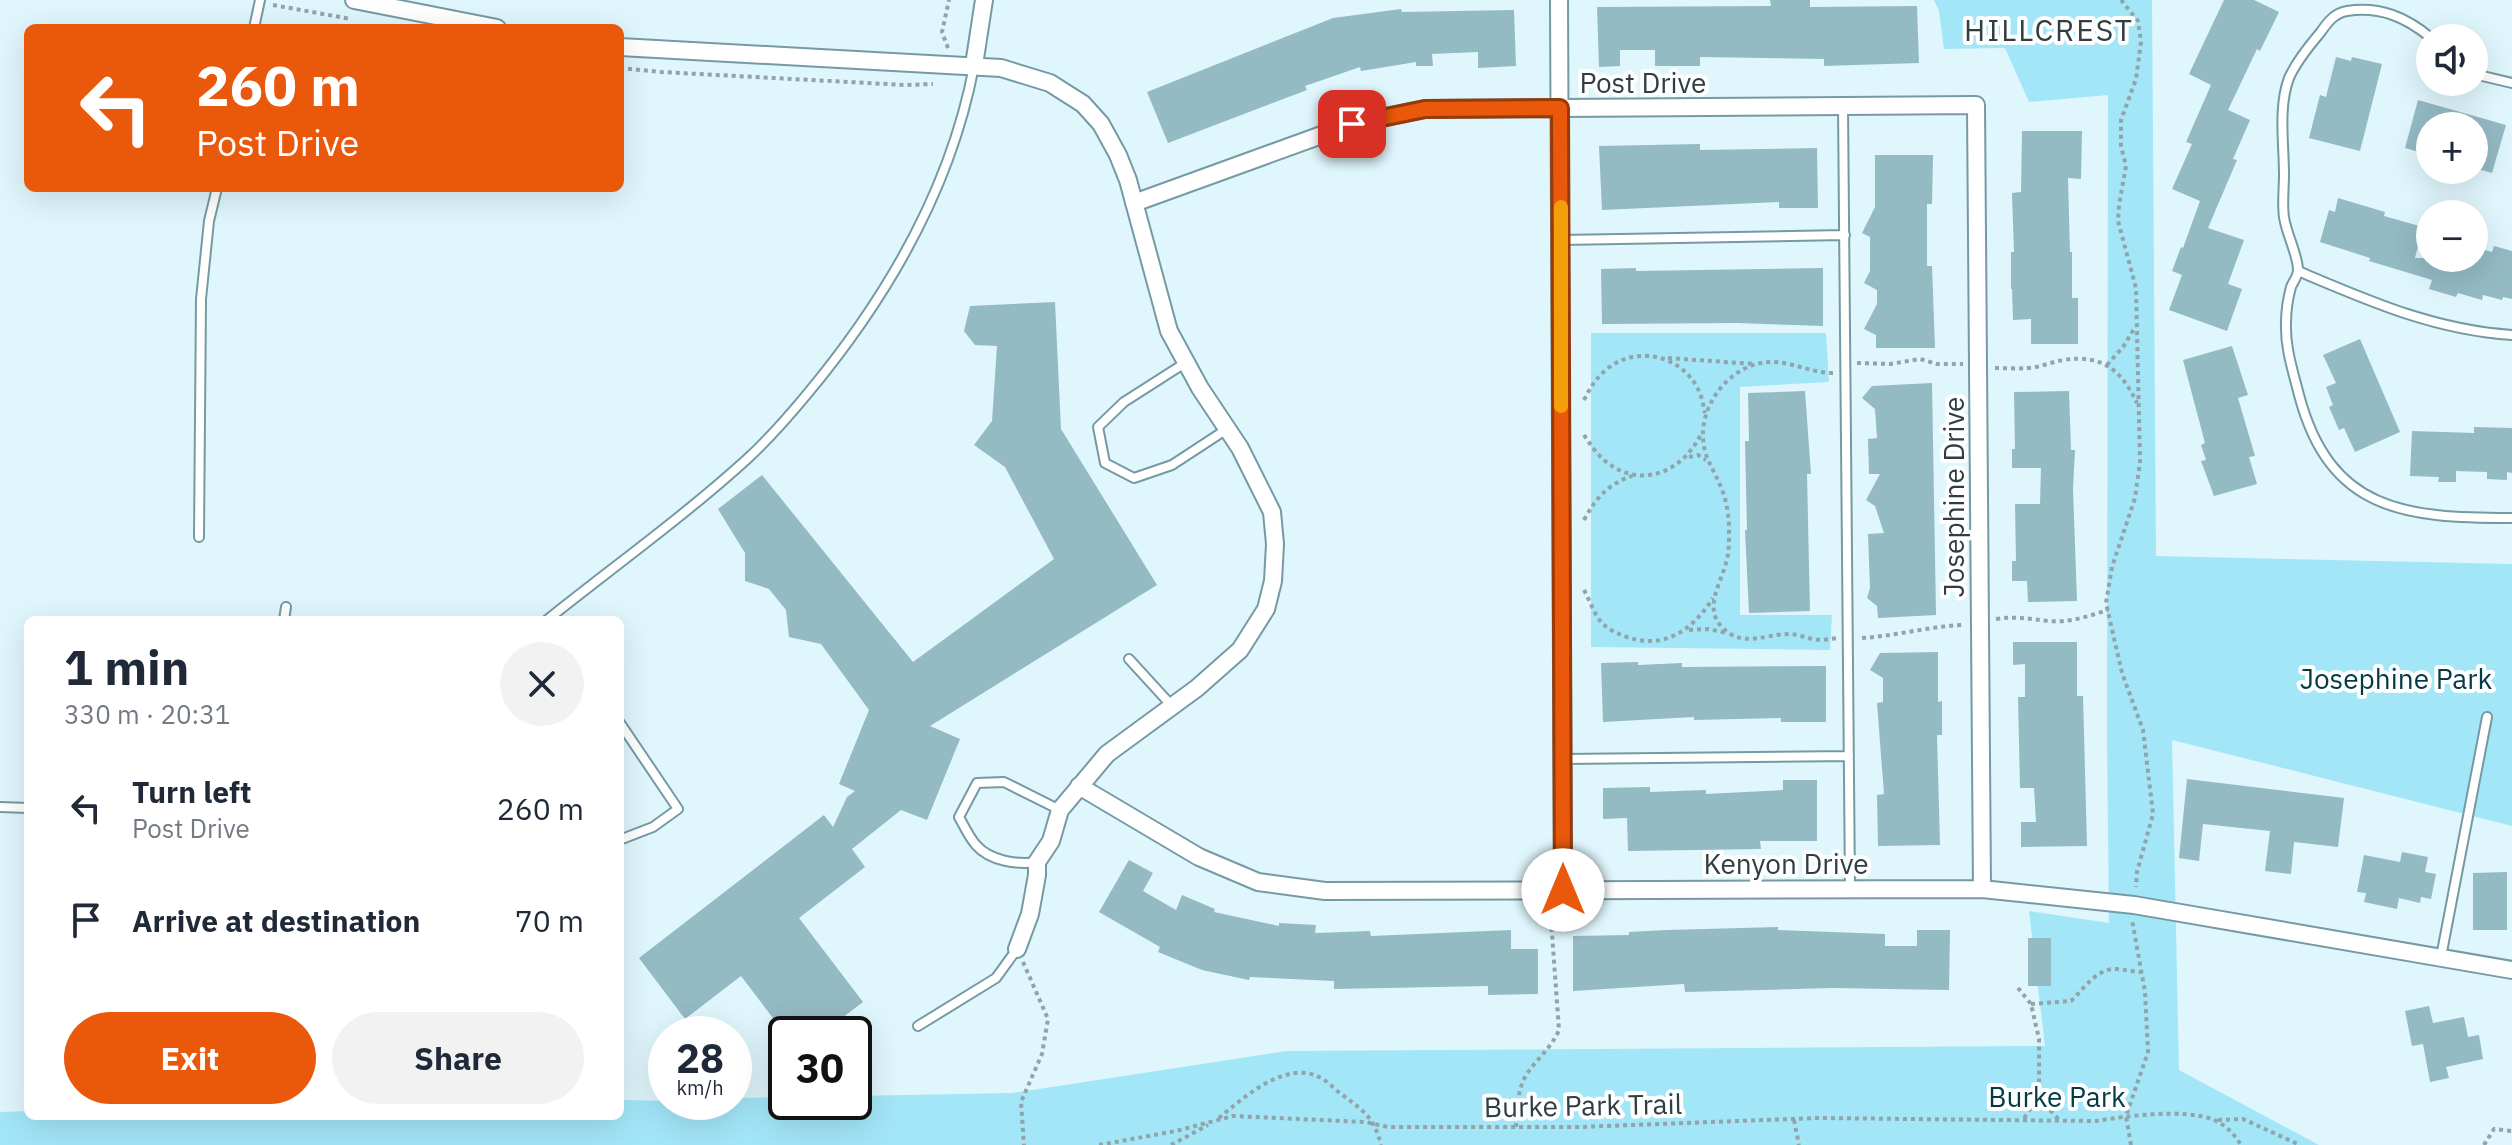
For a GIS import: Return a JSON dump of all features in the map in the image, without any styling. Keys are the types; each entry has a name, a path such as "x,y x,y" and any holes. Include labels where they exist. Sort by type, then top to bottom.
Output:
{"street":[{"path":"354,0 477,24"},
{"path":"974,65 984,0"},
{"path":"1557,890 1563,759 1559,0"},
{"path":"624,47 974,65 1025,73 1050,83 1083,104 1101,124 1118,155 1169,331 1185,363 1240,448 1272,512 1275,544 1273,581 1266,609 1240,650 1197,688 1107,754 1060,810 1051,841 1037,862 1030,914 1017,949"},
{"name":"Post Drive","path":"1134,203 1352,124 1425,109 1976,105"},
{"name":"Josephine Drive","path":"1976,105 1982,889"},
{"name":"Kenyon Drive","path":"1079,786 1199,857 1258,882 1325,891 1982,889 2134,905 2512,970"}],"lane":[{"path":"255,24 260,1"},
{"path":"2416,26 2397,16 2364,9 2342,12 2330,19 2290,77 2284,98 2284,217 2298,271 2292,285 2286,322 2288,349 2310,432 2342,477 2371,498 2410,512 2468,518 2512,518"},
{"path":"552,616 749,458 836,358 883,292 921,223 956,138 974,65"},
{"path":"2488,77 2512,83"},
{"path":"1843,106 1850,889"},
{"path":"199,537 201,299 209,221 216,192"},
{"path":"1561,240 1845,235"},
{"path":"2298,271 2395,312 2437,324 2512,335"},
{"path":"1185,363 1124,402 1098,427 1105,463 1134,478 1172,465 1227,429"},
{"path":"285,616 286,607"},
{"path":"1129,659 1172,706"},
{"path":"2441,957 2487,717"},
{"path":"624,730 678,809 653,827 624,838"},
{"path":"1563,759 1849,756"},
{"path":"1037,862 1025,864 999,860 977,847 959,817 977,783 990,782 1004,782 1060,810"},
{"path":"0,807 24,808"},
{"path":"918,1026 996,978 1017,949"}],"path":[{"path":"2121,0 2138,21 2141,42 2136,79 2121,120 2126,166 2118,221 2136,288 2140,462 2135,498 2112,567 2106,603 2122,673 2143,730 2153,814 2137,872 2132,921 2145,992 2148,1052 2126,1116 2131,1145"},
{"path":"260,1 351,19"},
{"path":"2107,365 2135,327"},
{"path":"1584,400 1592,385 1609,367 1633,356 1705,362 1789,363 1820,373 1846,373"},
{"path":"1660,357 1690,376 1699,390 1706,416"},
{"path":"1846,362 1890,364 1920,359 1937,364 2029,368 2075,359 2107,365 2119,372 2138,405"},
{"path":"1687,458 1696,445 1721,386 1746,368 1761,363"},
{"path":"1584,590 1604,626 1633,639 1656,641 1686,630 1714,596 1726,563 1729,531 1726,500 1704,447 1703,430"},
{"path":"1584,435 1603,459 1634,475"},
{"path":"1584,520 1609,487 1634,475 1668,471 1687,458 1698,455 1711,465"},
{"path":"1714,596 1716,618 1722,627 1742,639 1752,640 1785,634 1815,640 1880,637 1943,625 2025,616 2049,621 2075,620 2108,610"},
{"path":"1686,630 1708,629 1730,633"},
{"path":"1516,1127 1520,1087 1559,1030 1557,890"},
{"path":"1017,949 1048,1019 1042,1054 1021,1102 1024,1145"},
{"path":"2031,1004 2071,1001 2103,971 2142,972"},
{"path":"2018,988 2031,1004 2039,1039 2039,1095 2023,1120"},
{"name":"Burke Park Trail","path":"1171,1145 1217,1120 1252,1091 1290,1073 1320,1077 1366,1114 1374,1124 1381,1145"},
{"path":"2039,1088 2059,1120"},
{"name":"Burke Park Trail","path":"1099,1145 1176,1131 1233,1116 1388,1127 1580,1127 1794,1119 2096,1121 2126,1116 2187,1115 2216,1121 2243,1119 2300,1145"},
{"path":"1794,1119 1799,1145"},
{"path":"2216,1121 2232,1132 2241,1145"},
{"path":"2484,1145 2494,1129 2512,1131"}],"green space":[{"path":"1934,0 2152,0 2156,556 2512,564 2512,826 2172,740 2179,1070 2319,1145 0,1145 0,1112 24,1111 24,1120 624,1120 624,1100 648,1100 648,1120 752,1120 752,1098 768,1097 768,1120 872,1120 872,1096 1012,1093 1287,1051 2045,1046 2029,911 2109,923 2108,95 2029,102 2005,48 1944,49 1939,11"},
{"path":"1591,333 1826,333 1829,382 1740,387 1740,615 1832,615 1830,650 1591,647"}],"building":[{"path":"1770,0 1810,0 1810,7 1917,6 1919,63 1824,66 1824,59 1700,57 1700,66 1655,66 1655,50 1620,50 1620,66 1599,67 1597,7 1771,6"},
{"path":"2224,0 2254,0 2279,12 2260,51 2257,49 2228,110 2250,120 2208,228 2244,240 2228,284 2242,289 2227,331 2169,310 2182,275 2172,271 2200,201 2172,189 2192,144 2186,142 2211,85 2189,74"},
{"path":"1401,9 1402,12 1514,10 1516,66 1478,68 1478,52 1432,54 1433,66 1416,66 1416,62 1361,71 1360,67 1305,86 1307,90 1168,143 1147,92 1333,18"},
{"path":"2336,57 2351,61 2352,57 2382,64 2360,151 2309,138 2320,95 2326,97"},
{"path":"2418,100 2460,112 2416,112 2416,151 2405,148"},
{"path":"2488,120 2506,125 2492,173 2488,172"},
{"path":"2022,131 2082,131 2081,179 2068,178 2072,298 2078,298 2078,344 2031,344 2031,319 2013,320 2012,193 2021,192"},
{"path":"1700,144 1700,150 1817,148 1818,208 1779,208 1779,202 1602,210 1599,146"},
{"path":"1875,155 1933,155 1932,204 1927,204 1927,266 1932,266 1935,348 1876,348 1876,335 1864,329 1877,304 1877,290 1864,283 1870,271 1870,237 1862,233 1875,207"},
{"path":"2338,198 2416,225 2416,272 2488,272 2488,251 2492,252 2494,246 2512,251 2512,299 2483,295 2482,300 2458,293 2456,297 2429,289 2432,280 2320,242 2329,210 2335,212"},
{"path":"1636,268 1636,271 1823,268 1823,326 1602,324 1601,269"},
{"path":"1055,302 1061,429 1157,585 930,726 960,739 927,820 901,810 852,849 865,867 799,918 863,1002 845,1016 771,1016 741,976 689,1016 683,1016 639,958 824,815 833,827 847,797 855,791 839,784 869,710 821,644 789,637 786,610 769,589 745,581 745,553 718,509 762,475 913,662 1054,559 1005,467 974,445 992,421 997,346 975,345 964,331 970,306"},
{"path":"2360,339 2400,432 2355,452 2344,428 2339,430 2329,407 2333,405 2326,387 2336,383 2323,355"},
{"path":"2232,346 2248,395 2238,398 2255,456 2249,457 2257,484 2214,496 2201,461 2206,460 2201,445 2205,443 2183,360"},
{"path":"1932,383 1936,615 1878,618 1877,606 1867,598 1870,588 1868,534 1884,533 1875,506 1866,500 1880,474 1869,474 1868,439 1877,438 1875,409 1862,398 1872,386"},
{"path":"1805,391 1811,474 1807,474 1810,611 1749,613 1745,530 1748,393"},
{"path":"2069,391 2071,450 2075,450 2073,489 2077,601 2028,602 2027,581 2012,581 2012,561 2016,561 2015,504 2040,504 2041,468 2012,468 2012,449 2015,449 2014,392"},
{"path":"2474,427 2512,428 2512,473 2507,472 2507,480 2487,479 2487,472 2456,471 2456,482 2438,482 2439,477 2410,476 2412,431 2474,433"},
{"path":"2013,642 2077,642 2077,696 2083,696 2087,846 2021,847 2021,822 2036,822 2034,788 2020,788 2018,697 2025,697 2025,664 2013,665"},
{"path":"1938,652 1938,702 1942,701 1942,735 1937,735 1940,845 1878,846 1877,795 1884,794 1877,703 1883,702 1883,678 1870,670 1880,653"},
{"path":"1638,662 1638,665 1682,663 1682,667 1826,666 1826,722 1781,722 1781,718 1694,720 1694,717 1603,722 1601,663"},
{"path":"2187,779 2344,798 2338,847 2294,842 2291,874 2265,871 2270,831 2203,824 2199,861 2179,858"},
{"path":"1783,780 1817,780 1817,841 1760,841 1761,849 1628,851 1627,818 1603,819 1603,788 1650,787 1650,792 1706,790 1706,794 1783,790"},
{"path":"2402,852 2428,857 2425,872 2436,874 2431,899 2421,897 2420,903 2399,898 2397,909 2364,902 2366,893 2357,892 2364,855 2400,862"},
{"path":"1129,860 1153,873 1143,891 1176,910 1182,895 1215,909 1214,912 1279,926 1279,923 1316,925 1315,933 1370,931 1371,936 1511,930 1511,949 1538,949 1538,994 1488,995 1488,986 1334,989 1334,981 1250,977 1249,980 1202,970 1158,952 1160,947 1099,912"},
{"path":"2507,872 2507,930 2473,930 2473,873"},
{"path":"1778,927 1778,930 1885,934 1885,946 1917,946 1917,930 1950,930 1949,990 1832,988 1685,992 1684,984 1573,991 1573,936"},
{"path":"2028,938 2051,938 2051,986 2028,986"},
{"path":"2429,1006 2433,1023 2464,1017 2468,1037 2479,1035 2483,1059 2446,1067 2449,1078 2430,1082 2423,1044 2412,1046 2405,1011"}],"slow traffic":[{"path":"1561,207 1561,406"}],"district":[{"name":"HILLCREST","path":"2049,29"}],"route":[{"path":"1352,124 1425,109 1560,108 1563,890"}],"park label":[{"name":"Josephine Park","path":"2396,678"},
{"name":"Burke Park","path":"2057,1096"}]}
